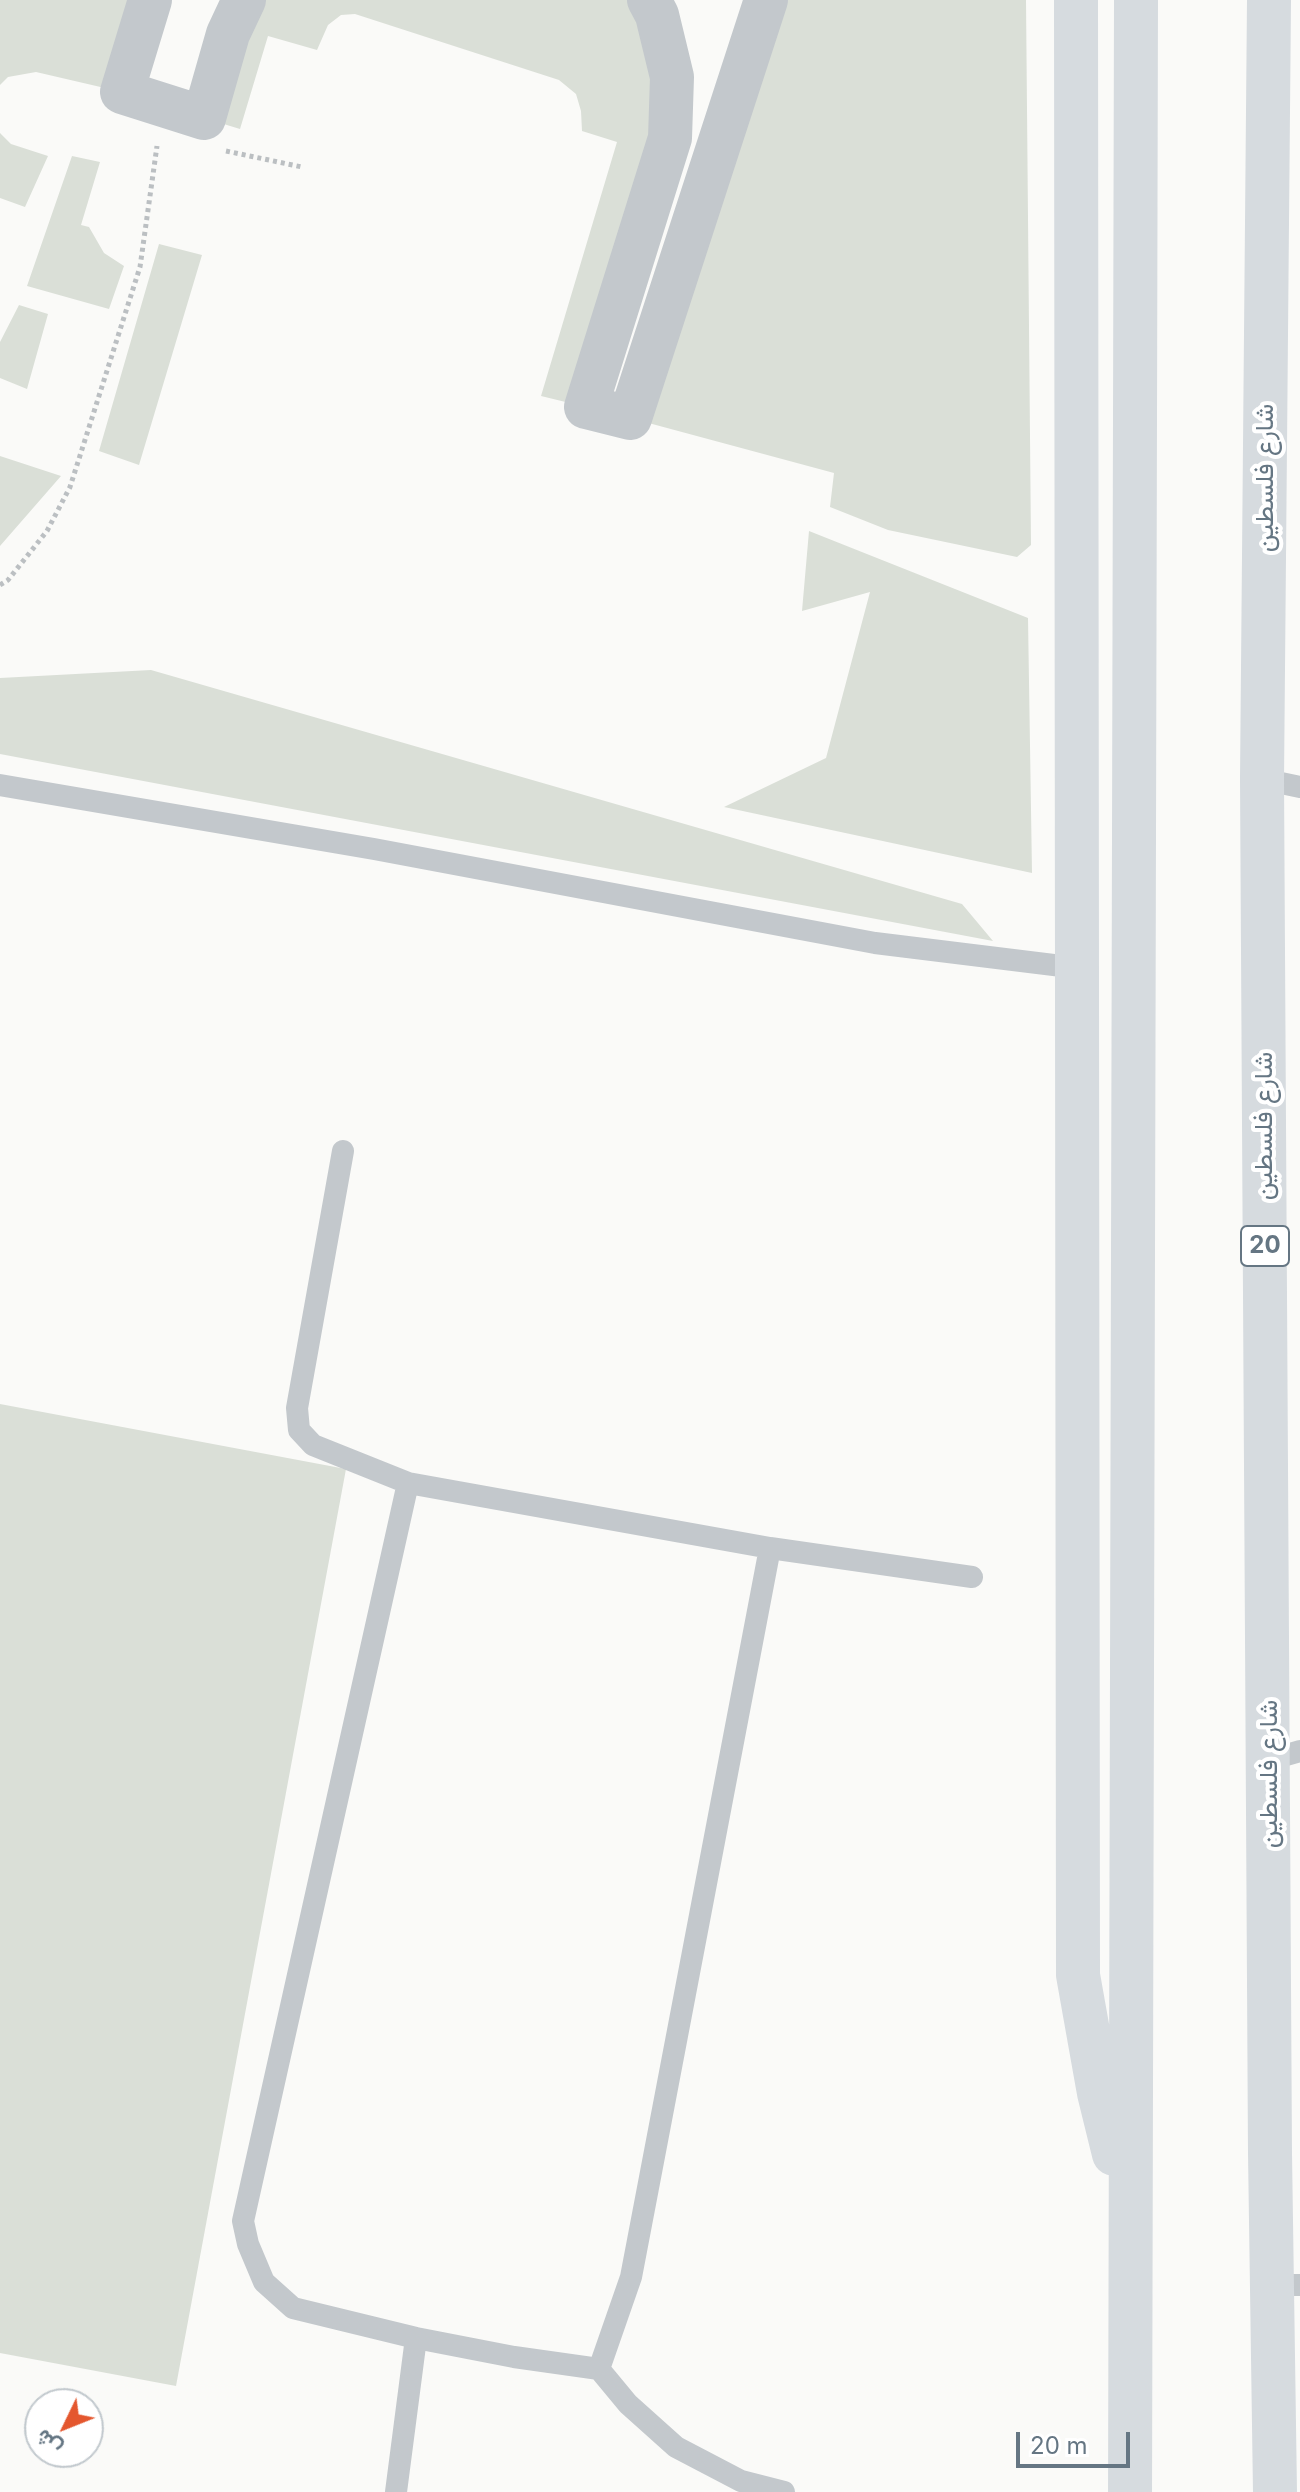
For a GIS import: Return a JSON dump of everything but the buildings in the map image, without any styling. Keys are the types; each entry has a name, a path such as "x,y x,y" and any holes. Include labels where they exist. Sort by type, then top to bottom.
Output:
{"main road":[{"path":"1076,0 1078,1975 1099,2093 1131,2211"},
{"path":"1130,2492 1136,0"},
{"name":"شارع فلسطين","path":"1269,0 1281,783 1284,1756 1278,2154 1286,2240 1281,2481"}],"street":[{"path":"150,0 122,92 204,118 228,34 244,0"},
{"path":"649,0 657,15 672,77 670,138 586,407 630,418 766,0"}],"lane":[{"path":"0,785 374,849 875,943 1078,968"},
{"path":"343,1151 297,1408 299,1430 313,1445 408,1483 770,1548 972,1577"},
{"path":"408,1483 243,2221 248,2244 264,2282 293,2308 416,2338 599,2369 628,2404 676,2447 741,2481 784,2492"},
{"path":"599,2369 631,2277 770,1548"},
{"path":"396,2492 416,2338"}],"path":[{"path":"0,585 8,580 47,531 70,487 140,267 163,105"},
{"path":"233,152 302,167"}],"shaded area":[{"path":"0,0 150,0 122,92 36,72 8,77 0,85"},
{"path":"244,0 649,0 672,77 586,407 541,396 617,142 582,131 576,94 559,80 355,14 341,15 328,25 317,50 268,36 240,129 204,118"},
{"path":"766,0 1026,0 1031,545 1017,557 888,530 830,507 834,473 630,418"},
{"path":"0,133 11,144 48,156 25,207 0,198"},
{"path":"72,156 100,162 81,225 89,227 104,253 124,266 109,309 27,286"},
{"path":"159,244 202,255 139,465 99,451"},
{"path":"19,305 48,314 27,389 0,378 0,342"},
{"path":"0,456 61,476 0,546"},
{"path":"809,531 1028,618 1032,873 724,807 826,758 870,592 802,611"},
{"path":"151,670 962,904 993,941 0,754 0,678"},
{"path":"0,1404 346,1469 176,2386 0,2353"}]}
